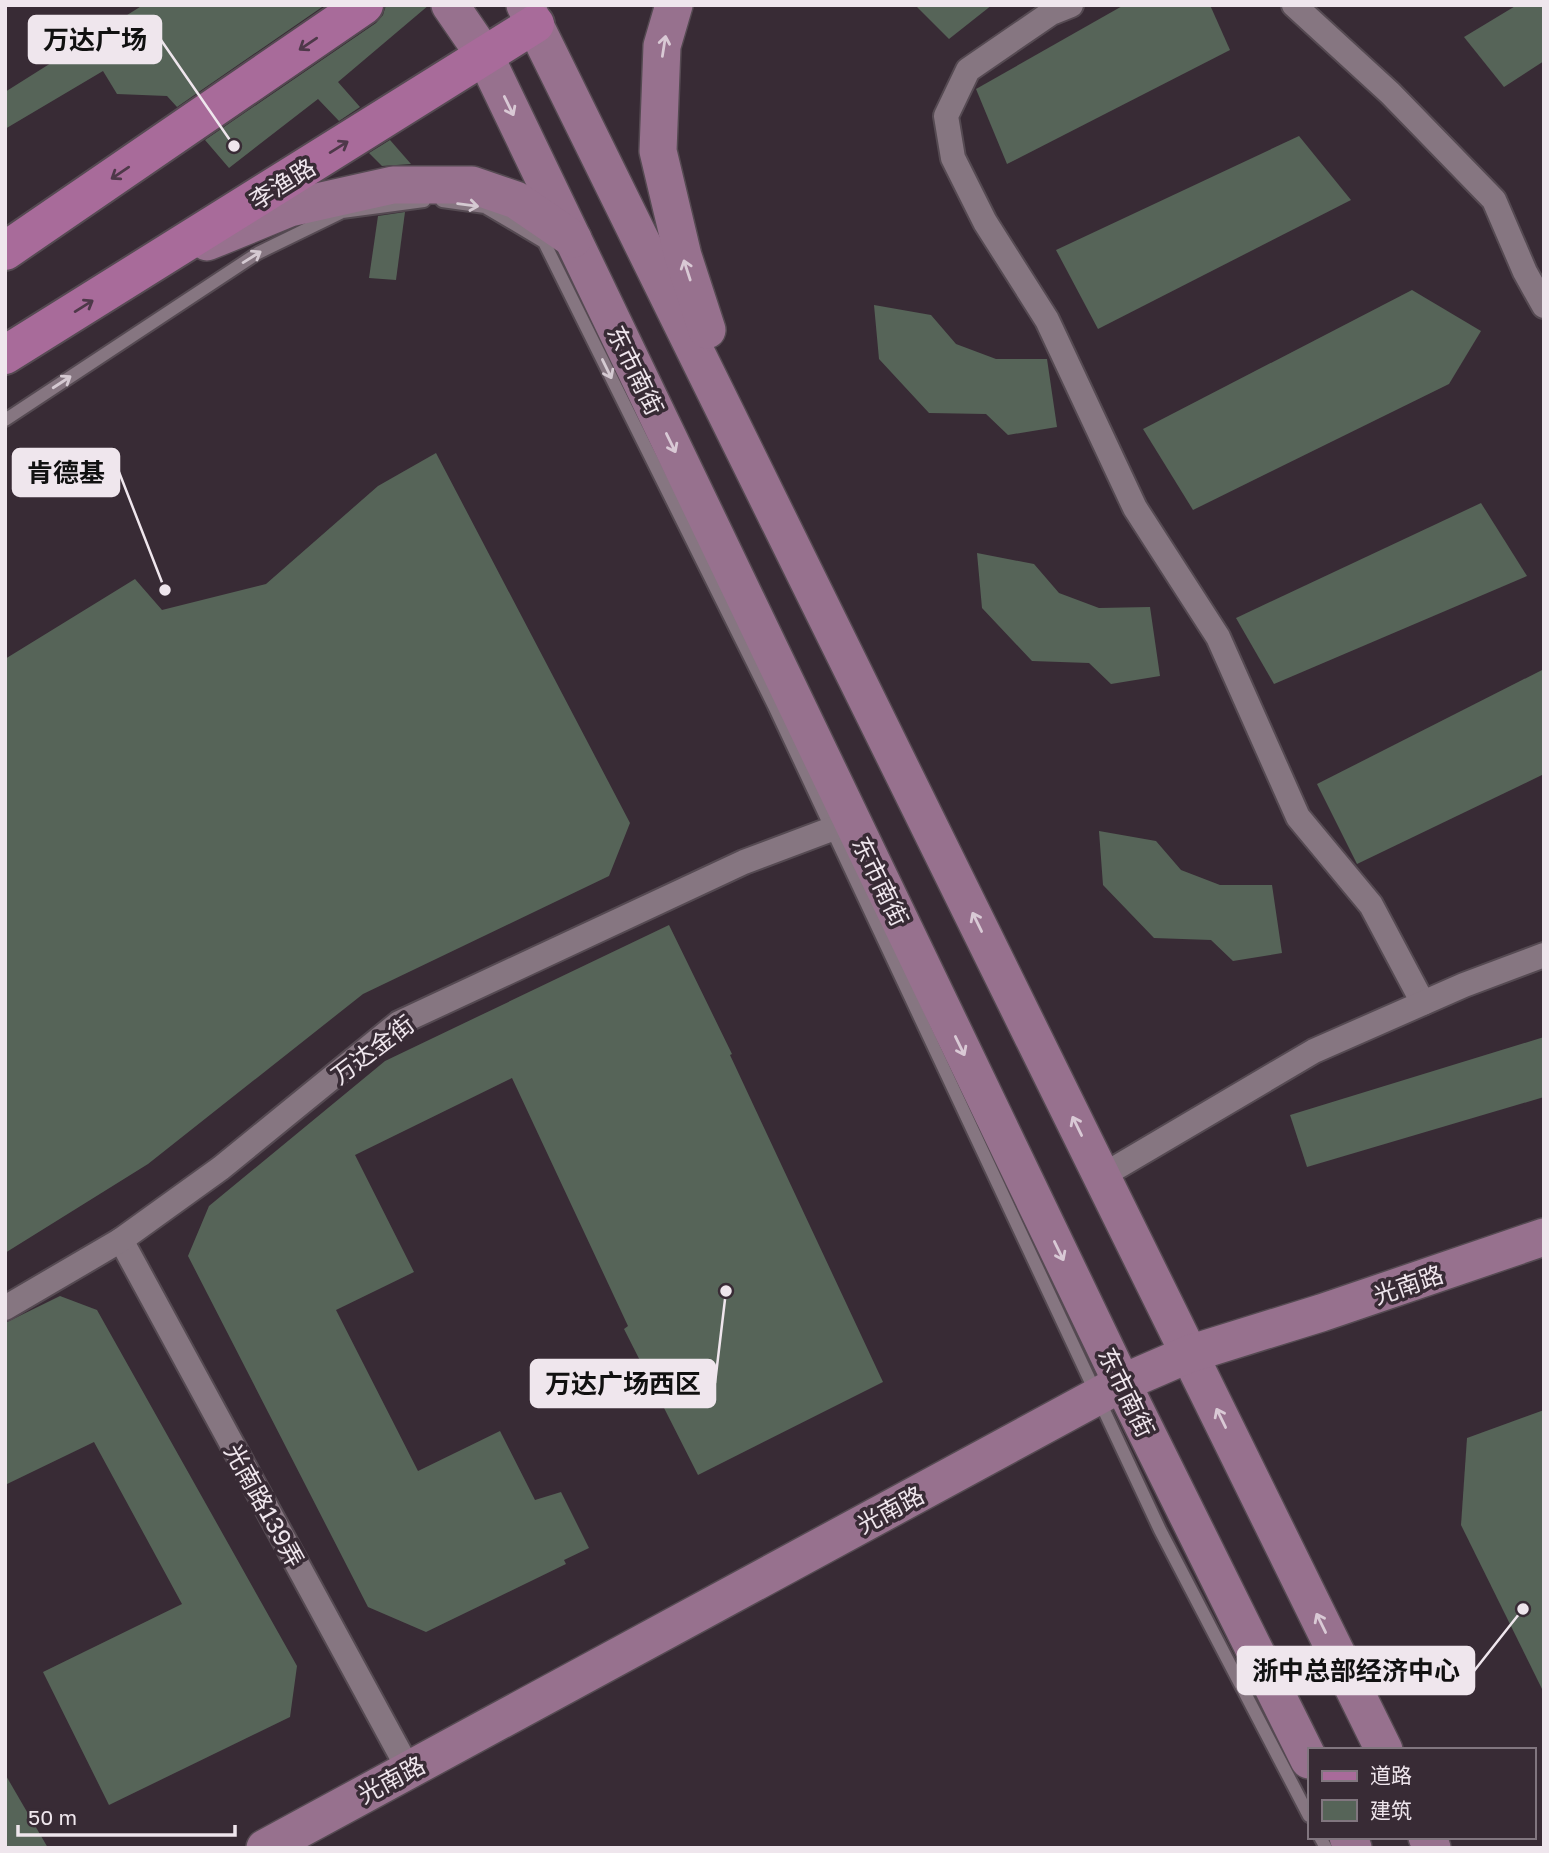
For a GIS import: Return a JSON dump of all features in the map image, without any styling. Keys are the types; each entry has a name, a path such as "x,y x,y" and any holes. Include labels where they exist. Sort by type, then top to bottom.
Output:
{"main road":[{"path":"5,251 364,5"},
{"name":"东市南街","path":"450,5 485,56 574,240 842,825 1110,1390 1308,1758"},
{"path":"674,5 662,46 658,151 683,256 745,451"},
{"path":"538,11 745,451 1383,1748"},
{"name":"李渔路","path":"5,355 485,56 538,11"},
{"path":"150,265 290,208 393,185 472,185 516,200 574,240"},
{"name":"光南路","path":"265,1848 1110,1390 1189,1354 1321,1313 1544,1237"}],"street":[{"path":"1071,5 1051,13 968,70 946,116 953,158 985,222 1047,320 1135,508 1218,637 1271,752 1297,817 1371,905 1423,1003"},
{"path":"1294,5 1390,93 1494,200 1525,272 1544,306"},
{"name":"万达金街","path":"5,1308 121,1240 221,1168 399,1023 744,862 842,825"},
{"path":"1102,1176 1314,1051 1423,1003 1544,955"},
{"name":"光南路139弄","path":"121,1240 409,1770"}],"lane":[{"path":"5,420 258,253 342,212 434,200 485,207 544,242 774,706 842,825"},
{"path":"1110,1390 1160,1530 1308,1814"}],"building":[{"path":"143,5 325,5 177,107 167,96 117,94 103,71 5,129 5,92"},
{"path":"386,5 429,5 338,82 360,107 339,121 318,99 229,168 205,140 376,23 383,15"},
{"path":"915,5 992,5 949,39"},
{"path":"1124,5 1210,5 1230,50 1007,164 976,89"},
{"path":"1517,5 1544,5 1544,61 1504,87 1464,37"},
{"path":"1299,136 1351,200 1098,329 1056,250"},
{"path":"390,140 411,164 382,166 369,153"},
{"path":"405,212 396,280 369,278 378,216"},
{"path":"1412,290 1481,331 1449,384 1193,510 1143,429"},
{"path":"874,305 931,315 956,344 996,359 1047,359 1057,427 1008,435 986,414 929,413 879,359"},
{"path":"436,453 630,823 609,876 363,994 148,1164 5,1253 5,659 135,579 162,610 266,584 378,486"},
{"path":"1481,503 1527,576 1274,684 1236,618"},
{"path":"977,553 1034,564 1059,593 1099,608 1150,607 1160,676 1111,684 1089,663 1032,661 982,608"},
{"path":"1544,669 1544,774 1357,864 1317,784"},
{"path":"1099,831 1156,841 1181,870 1220,885 1272,885 1282,953 1233,961 1211,940 1154,938 1103,885"},
{"path":"669,925 732,1054 730,1055 883,1382 698,1475 624,1329 628,1326 512,1078 355,1155 414,1272 336,1310 418,1471 500,1431 535,1500 561,1492 589,1548 564,1560 566,1564 426,1632 368,1607 188,1256 209,1206 385,1061"},
{"path":"1544,1037 1544,1097 1307,1167 1290,1115"},
{"path":"60,1296 97,1310 297,1666 290,1717 109,1805 43,1672 182,1604 94,1442 5,1485 5,1323"},
{"path":"1544,1410 1544,1693 1461,1525 1467,1438"},
{"path":"5,1774 48,1848 5,1848"}],"place":[{"name":"万达广场","path":"234,146"},
{"name":"肯德基","path":"165,590"},
{"name":"万达广场西区","path":"726,1291"},
{"name":"浙中总部经济中心","path":"1523,1609"}]}
